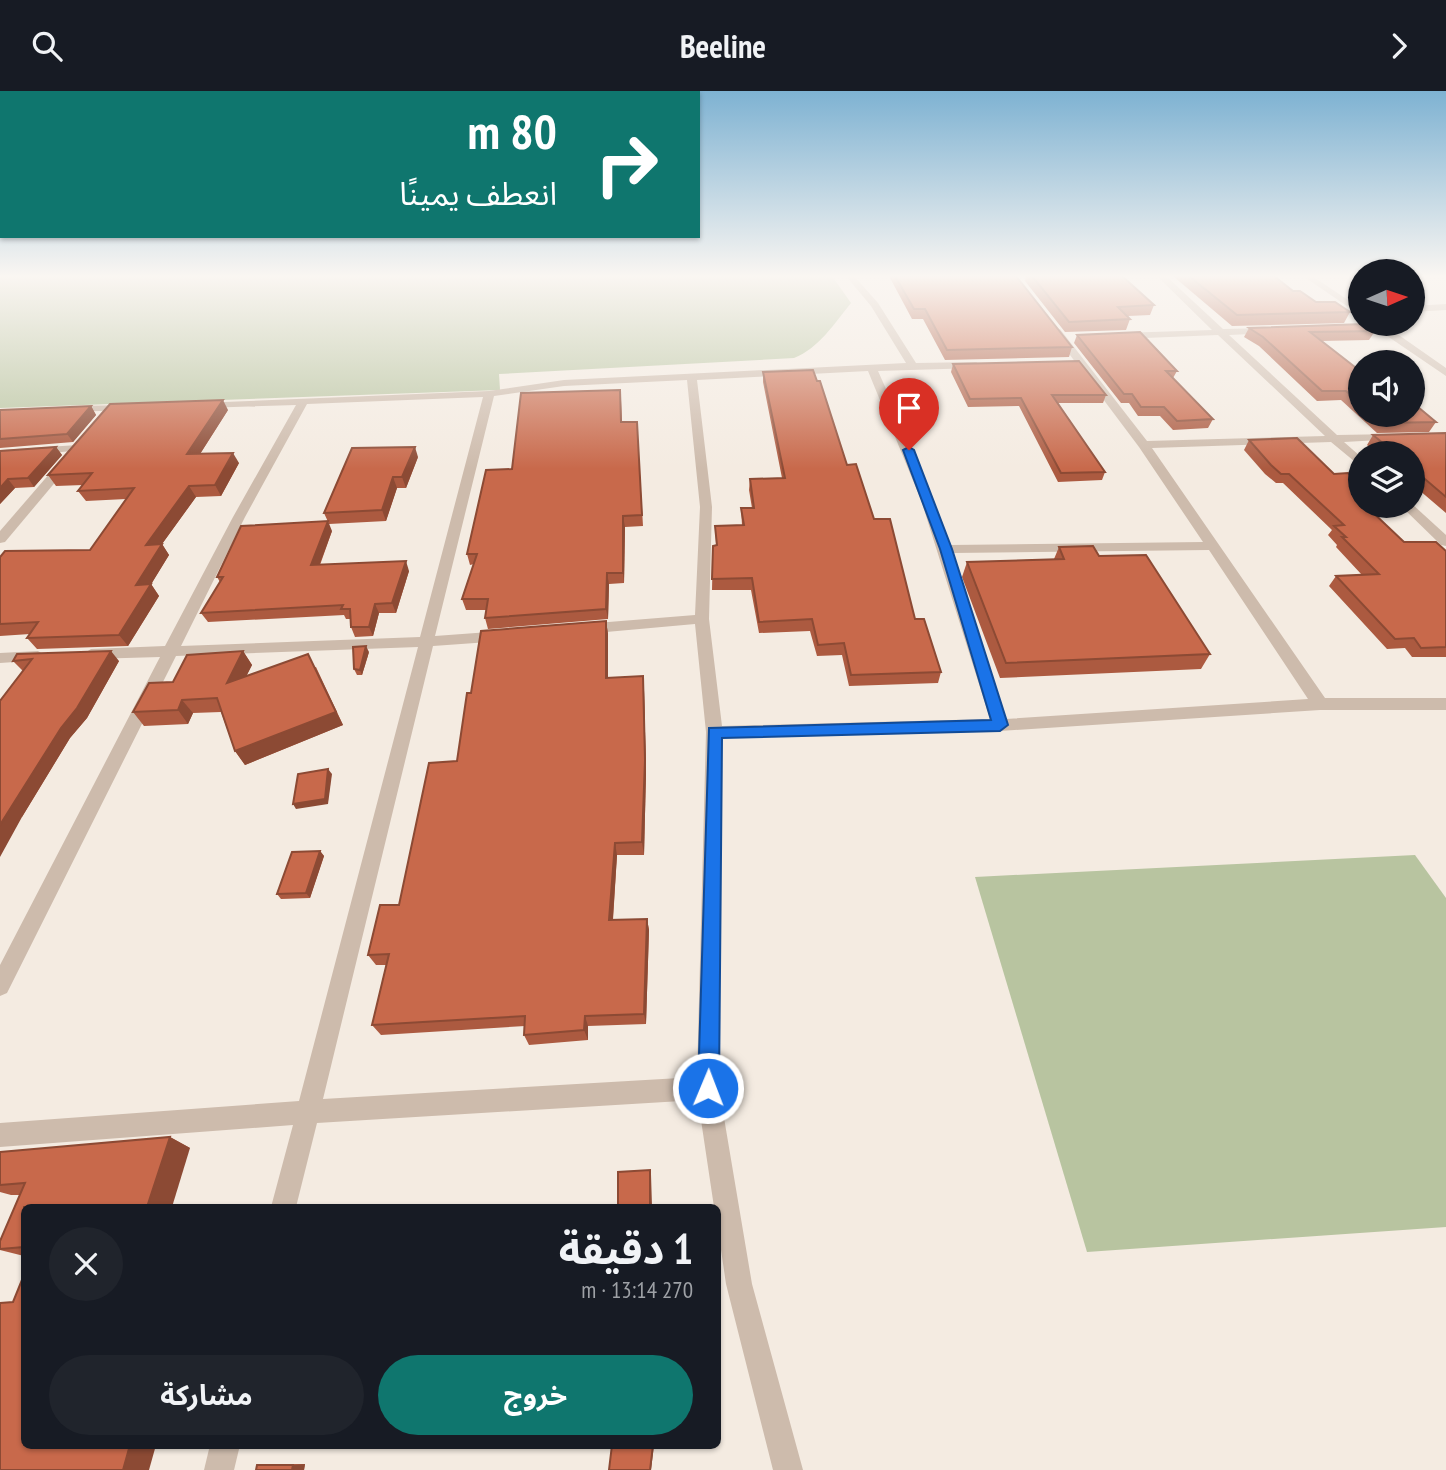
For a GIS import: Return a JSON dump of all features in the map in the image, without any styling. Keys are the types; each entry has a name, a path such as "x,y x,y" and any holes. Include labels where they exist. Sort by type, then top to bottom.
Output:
{"street":[{"path":"897,340 913,366"},
{"path":"1071,340 1081,363 1144,445 1215,546 1320,704"},
{"path":"1230,340 1348,452"},
{"path":"1400,340 1446,373"},
{"path":"1067,363 1081,363"},
{"path":"194,405 489,394 564,383 983,365"},
{"path":"872,369 899,425 946,549 1000,725"},
{"path":"692,379 706,507 702,619 714,732 708,1088 739,1284 788,1470"},
{"path":"285,1204 489,394"},
{"path":"0,986 239,517 303,402"},
{"path":"56,410 107,413 139,407"},
{"path":"1144,445 1408,437"},
{"path":"0,454 82,443 0,540"},
{"path":"1420,518 1446,542"},
{"path":"946,549 1215,546"},
{"path":"564,631 702,619"},
{"path":"79,655 425,642 522,634"},
{"path":"0,658 53,656"},
{"path":"714,732 1000,725 1320,704 1446,704"},
{"path":"0,1135 308,1112 708,1088"},
{"path":"219,1470 224,1449"}],"green space":[{"path":"0,340 820,340 794,358 499,374 500,390 0,408"},
{"path":"1415,855 1446,898 1446,1227 1087,1252 975,877"}],"building":[{"path":"942,340 1067,340 1072,347 947,350"},
{"path":"1081,340 1148,340 1177,371 1166,371 1213,419 1177,421 1164,407 1141,407 1132,394 1124,394"},
{"path":"1267,340 1321,340 1348,362 1348,393 1322,391"},
{"path":"1079,361 1106,395 1052,395 1105,472 1061,473 1021,398 970,399 953,364"},
{"path":"813,370 817,381 820,381 847,465 856,464 874,519 890,519 915,619 924,619 941,672 851,675 844,643 818,645 812,619 759,622 752,578 712,579 713,546 717,545 715,526 744,525 741,508 754,508 750,479 785,478 763,372"},
{"path":"620,390 621,422 637,422 642,515 623,516 623,573 607,573 606,609 485,618 488,599 462,599 477,554 467,554 486,470 512,469 521,393"},
{"path":"223,400 187,454 233,453 215,485 189,486 146,545 162,544 136,585 151,584 119,635 27,638 38,622 0,624 0,557 5,551 90,550 134,488 78,491 92,473 48,475 110,404"},
{"path":"91,406 67,434 0,439 0,410"},
{"path":"1425,413 1436,422 1425,422"},
{"path":"1446,433 1446,497 1425,479 1425,441 1380,441 1373,435"},
{"path":"1297,438 1334,474 1348,473 1348,518 1379,518 1404,542 1436,542 1446,551 1446,647 1421,648 1414,638 1395,639 1336,576 1379,574 1334,526 1344,525 1289,474 1281,474 1249,440"},
{"path":"56,447 28,478 8,479 0,488 0,451"},
{"path":"415,447 402,477 393,477 382,510 324,513 352,448"},
{"path":"328,521 311,565 406,561 392,603 375,604 369,627 351,627 350,609 341,609 343,605 201,613 223,577 217,577 241,526"},
{"path":"1093,546 1099,556 1146,555 1210,654 1006,663 967,562 1064,559 1059,547"},
{"path":"606,621 606,678 643,676 645,760 642,842 615,843 609,920 647,919 644,1014 585,1016 584,1030 524,1035 525,1016 372,1025 389,954 368,955 380,905 399,905 429,763 457,761 467,693 471,693 481,631"},
{"path":"366,646 360,670 354,669 353,647"},
{"path":"111,651 0,825 0,701 32,659 13,661 17,654"},
{"path":"243,651 227,683 308,654 336,712 235,751 217,698 182,700 178,710 133,712 149,683 173,682 187,655"},
{"path":"328,769 325,799 293,804 298,774"},
{"path":"320,851 306,893 277,894 292,852"},
{"path":"170,1137 148,1204 21,1204 21,1247 0,1249 0,1241 25,1183 0,1185 0,1152"},
{"path":"650,1170 650,1204 618,1204 618,1172"},
{"path":"21,1282 21,1449 129,1449 123,1470 0,1470 0,1303 13,1302"},
{"path":"612,1449 653,1449 650,1470 609,1470"},
{"path":"257,1465 293,1465 292,1470 256,1470"}],"route":[{"path":"708,1088 714,732 1000,725 946,549 909,450"}]}
